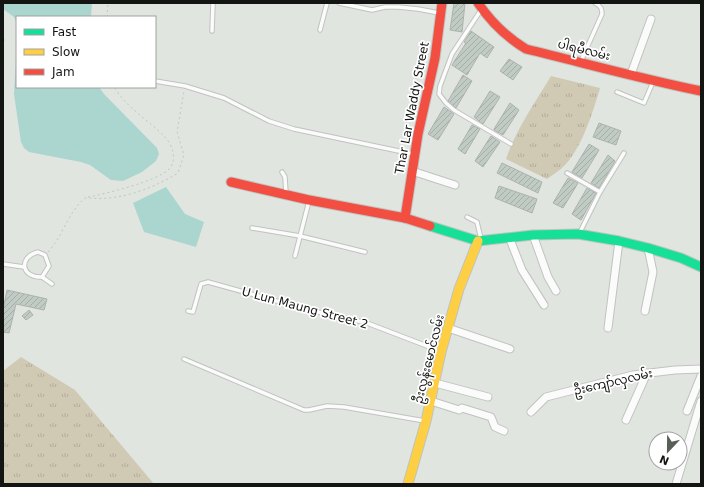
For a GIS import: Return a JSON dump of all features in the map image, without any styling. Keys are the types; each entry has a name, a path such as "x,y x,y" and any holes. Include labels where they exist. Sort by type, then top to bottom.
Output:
{"street":[{"name":"Thar Lar Waddy Street","path":"406,218 414,154 435,58 442,3"},
{"name":"ပါရမီလမ်း","path":"480,6 501,31 526,49 631,74 653,81 701,90"},
{"path":"631,74 651,19"},
{"path":"412,171 455,185"},
{"path":"231,182 309,200 406,218 480,241 533,235 578,234 648,248 681,258 701,267"},
{"path":"533,235 548,277 556,291"},
{"path":"509,238 522,270 544,304"},
{"name":"ဦးလွန်းမောင်လမ်း","path":"408,484 431,401 441,352 459,289 480,241"},
{"path":"608,328 619,241"},
{"path":"645,311 653,272 648,248"},
{"path":"448,328 510,349"},
{"name":"ဦးကျော်လှလမ်း","path":"531,412 546,397 633,375 675,370 701,369"},
{"path":"626,420 647,373"},
{"path":"687,411 701,376"},
{"path":"434,383 488,397"},
{"path":"431,401 459,410 462,408 491,417 495,427 504,431"},
{"path":"676,484 701,401"}],"lane":[{"path":"212,31 213,3"},
{"path":"320,30 327,3"},
{"path":"339,3 372,10 385,7 398,7 440,13"},
{"path":"581,62 602,14 602,9 595,3"},
{"path":"480,6 452,54 440,86 439,94 454,110 512,144"},
{"path":"156,81 185,86 224,98 269,121 294,129 414,154"},
{"path":"617,92 644,103 653,81"},
{"path":"578,234 600,192 624,153"},
{"path":"282,172 285,177 286,194"},
{"path":"567,173 600,192"},
{"path":"295,256 309,200"},
{"path":"467,217 477,222 480,241"},
{"path":"252,228 300,236 365,252"},
{"path":"42,277 49,266 45,255 38,252 30,254 25,259 24,267 28,274 34,278 42,277 52,284"},
{"path":"3,264 24,267"},
{"name":"U Lun Maung Street 2","path":"188,311 193,312 200,284 208,282 309,310 367,323 441,352"},
{"path":"184,359 304,410 327,406 344,407 426,421"}],"path":[{"path":"107,16 108,3"},
{"path":"3,40 8,40"},
{"path":"85,198 107,199 120,197 155,185 178,173 184,155 176,132 185,86"},
{"path":"45,255 55,245 78,204 85,198 116,191 158,176 168,170 172,163 173,155 171,146 165,137 121,98 115,88"}],"green space":[{"path":"551,76 600,88 581,142 569,161 559,171 547,179 506,159 520,127"},
{"path":"21,357 75,390 154,484 3,484 3,371"}],"water":[{"path":"3,3 92,3 91,16 16,16 16,21 14,17 3,9"},
{"path":"16,61 16,88 100,88 157,148 159,154 156,161 142,172 123,181 111,180 90,165 81,162 29,152 24,148 21,142 14,94"},
{"path":"166,187 185,214 204,222 196,247 144,232 133,203"}],"building":[{"path":"454,3 465,3 462,32 450,30"},
{"path":"471,31 494,47 487,58 480,53 467,75 452,65 466,43 464,42"},
{"path":"509,59 522,67 513,80 500,71"},
{"path":"463,75 472,81 456,108 448,101"},
{"path":"490,91 500,97 483,124 474,117"},
{"path":"510,103 519,110 503,135 494,129"},
{"path":"444,107 454,114 438,140 428,134"},
{"path":"599,123 621,131 616,145 593,137"},
{"path":"472,125 480,129 465,154 458,149"},
{"path":"491,136 500,142 483,167 475,161"},
{"path":"589,144 599,150 582,178 572,172"},
{"path":"608,155 615,161 599,188 591,183"},
{"path":"502,163 542,182 538,193 497,173"},
{"path":"568,178 578,183 563,208 553,203"},
{"path":"499,186 537,199 532,213 495,198"},
{"path":"587,188 596,193 581,220 572,214"},
{"path":"7,290 47,299 44,310 16,304 9,333 3,332 3,310"},
{"path":"29,310 33,315 26,320 22,316"}],"traffic: fast":[{"path":"430,226 478,241 533,235 578,234 648,248 681,258 701,267"}],"traffic: slow":[{"path":"408,484 426,421 441,352 459,289 478,241"}],"traffic: jam":[{"path":"405,218 418,134 435,58 442,3"},
{"path":"478,3 499,29 526,49 701,91"},
{"path":"231,182 309,200 405,218 430,226"}]}
